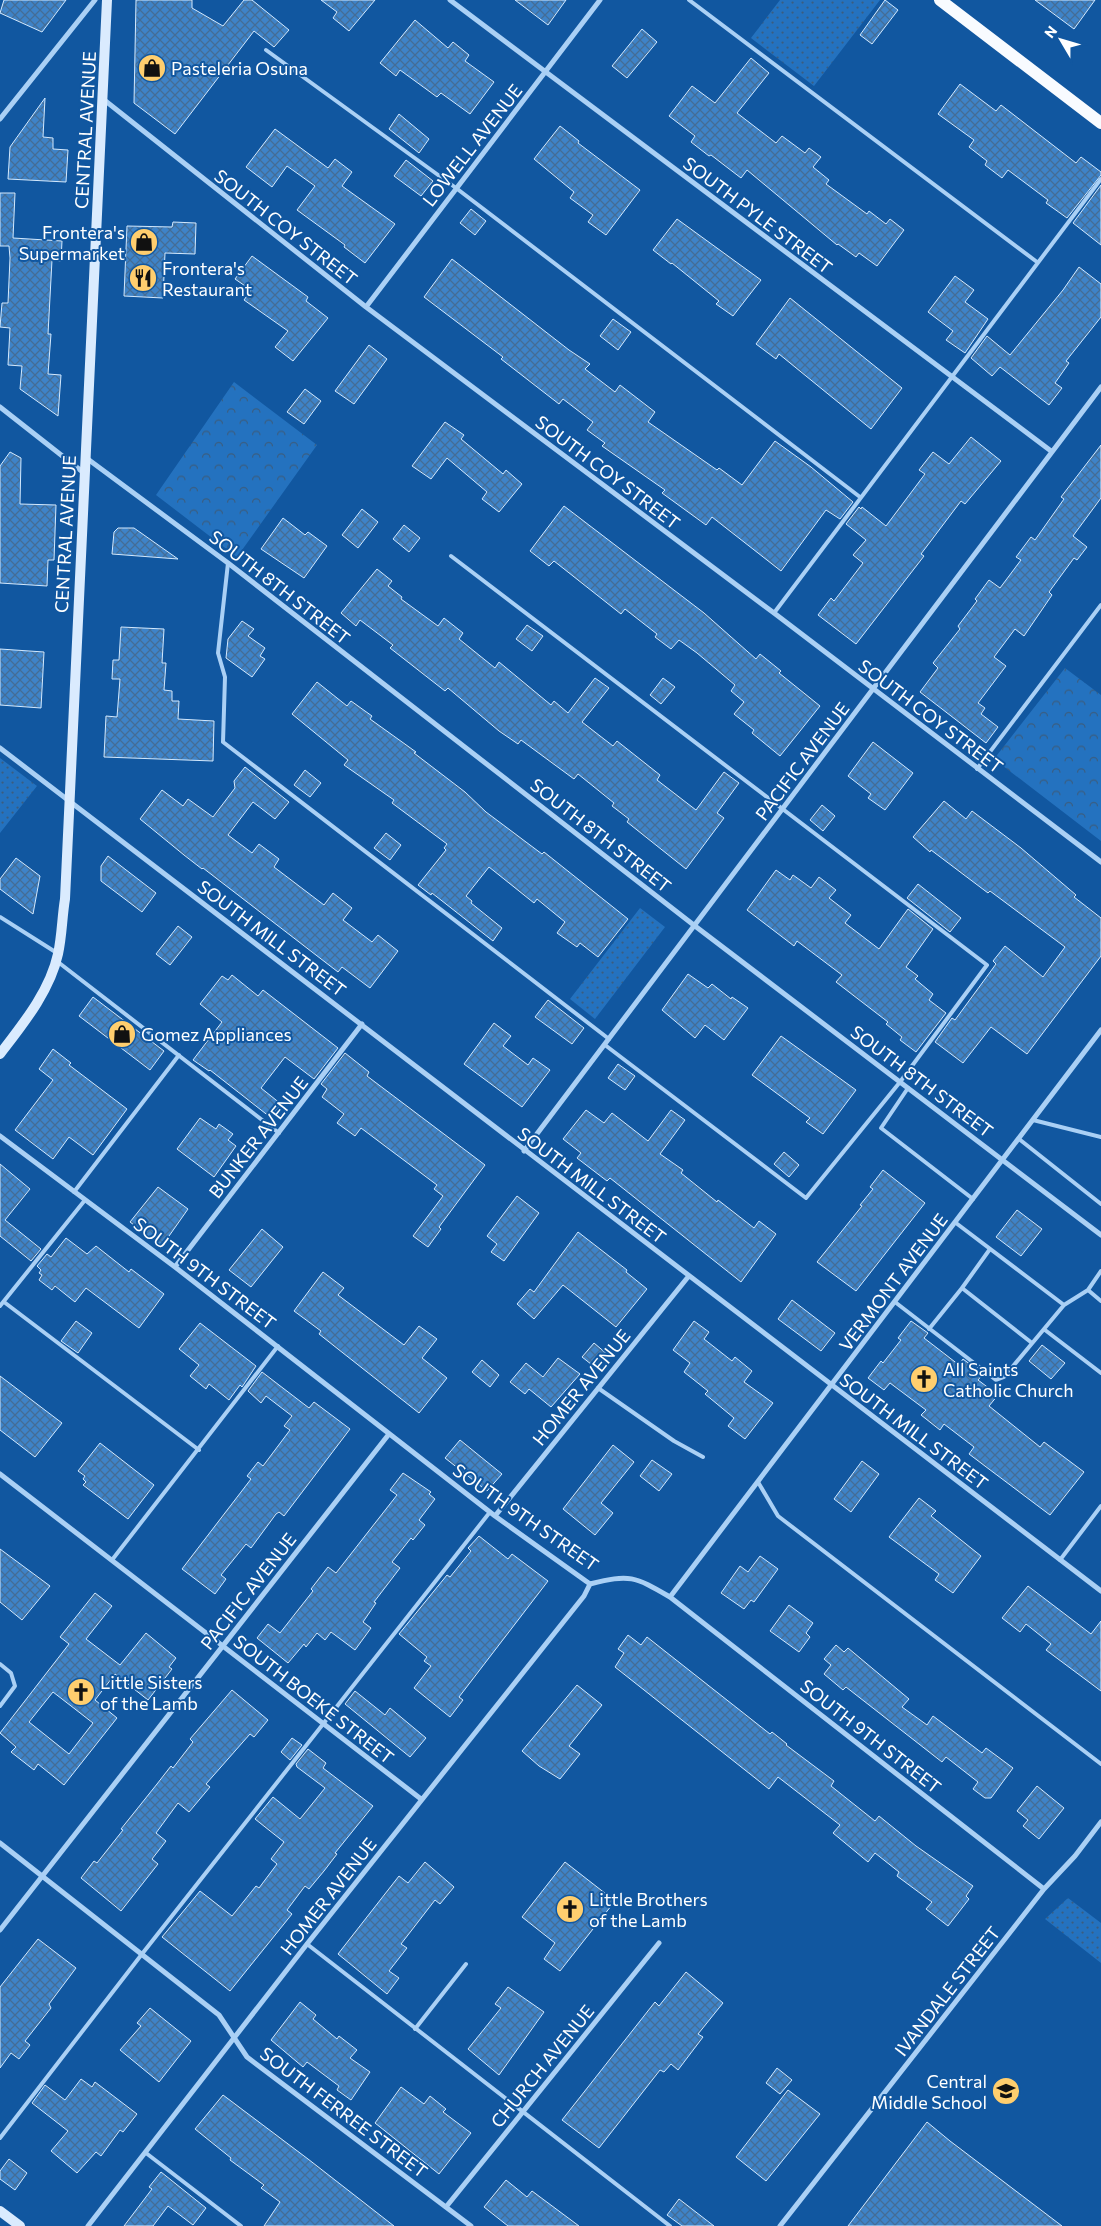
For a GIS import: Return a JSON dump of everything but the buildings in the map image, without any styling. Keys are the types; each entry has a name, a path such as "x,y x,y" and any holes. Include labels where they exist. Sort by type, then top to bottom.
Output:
{"main road":[{"name":"CENTRAL AVENUE","path":"0,1054 25,1022 48,982 57,957 64,900 107,0"},
{"path":"940,0 1101,123"},
{"path":"0,2211 20,2226"}],"street":[{"path":"0,119 95,0"},
{"name":"SOUTH PYLE STREET","path":"450,0 1051,451"},
{"name":"LOWELL AVENUE","path":"366,307 600,0"},
{"name":"SOUTH COY STREET","path":"102,99 366,307 774,612 976,769 1101,862"},
{"name":"PACIFIC AVENUE","path":"524,1151 874,690 1101,386"},
{"path":"0,407 84,473"},
{"name":"SOUTH 8TH STREET","path":"85,456 228,564 695,926 1101,1234"},
{"name":"SOUTH MILL STREET","path":"0,748 1101,1591"},
{"name":"BUNKER AVENUE","path":"175,1267 362,1024"},
{"name":"VERMONT AVENUE","path":"670,1597 1101,1030"},
{"name":"SOUTH 9TH STREET","path":"0,1136 278,1346 490,1512 590,1584 619,1577 642,1581 670,1597 1044,1889"},
{"name":"HOMER AVENUE","path":"496,1516 688,1276"},
{"name":"PACIFIC AVENUE","path":"0,1930 389,1434"},
{"name":"SOUTH BOEKE STREET","path":"0,1474 421,1799"},
{"name":"HOMER AVENUE","path":"88,2226 421,1799 584,1596 590,1584"},
{"name":"IVANDALE STREET","path":"780,2226 1044,1889 1101,1822"},
{"name":"SOUTH FERREE STREET","path":"0,1843 219,2015 247,2057 471,2226"},
{"name":"CHURCH AVENUE","path":"446,2207 659,1943"}],"lane":[{"path":"689,0 1037,262"},
{"path":"266,50 456,188 860,497"},
{"path":"774,612 1101,179"},
{"path":"451,556 988,965 900,1082 806,1198 605,1044"},
{"path":"228,564 218,653 225,677 223,742 609,1039"},
{"path":"976,769 1101,605"},
{"path":"0,917 57,957 279,1133"},
{"path":"74,1192 179,1055"},
{"path":"908,1088 881,1128 973,1199"},
{"path":"1034,1120 1101,1136"},
{"path":"1019,1139 1101,1204"},
{"path":"0,1306 85,1200"},
{"path":"956,1222 1064,1305"},
{"path":"929,1329 990,1249"},
{"path":"895,1302 996,1380 1004,1377 1064,1305 1088,1290 1101,1272"},
{"path":"962,1288 1032,1343"},
{"path":"1088,1290 1101,1301"},
{"path":"4,1302 198,1450"},
{"path":"1045,1330 1101,1373"},
{"path":"112,1560 278,1346"},
{"path":"598,1388 703,1458"},
{"path":"758,1482 778,1516 1101,1764"},
{"path":"1060,1560 1101,1506"},
{"path":"0,2138 142,1954 490,1512"},
{"path":"0,1664 11,1673 15,1686 0,1706"},
{"path":"307,1944 670,2226"},
{"path":"416,2028 466,1964"},
{"path":"146,2153 240,2226"}],"green space":[{"path":"780,0 880,0 814,86 751,38"},
{"path":"234,382 317,445 237,557 156,495"},
{"path":"1065,668 1101,695 1101,841 994,759"},
{"path":"0,758 37,786 0,833"},
{"path":"640,908 665,927 595,1019 570,999"},
{"path":"1068,1898 1101,1923 1101,1963 1045,1919"}],"place":[{"name":"Pasteleria Osuna","path":"152,68"},
{"name":"Frontera's Supermarket","path":"144,242"},
{"name":"Frontera's Restaurant","path":"143,278"},
{"name":"Gomez Appliances","path":"122,1034"},
{"name":"All Saints Catholic Church","path":"924,1379"},
{"name":"Little Sisters of the Lamb","path":"81,1692"},
{"name":"Little Brothers of the Lamb","path":"570,1909"},
{"name":"Central Middle School","path":"1006,2091"}]}
